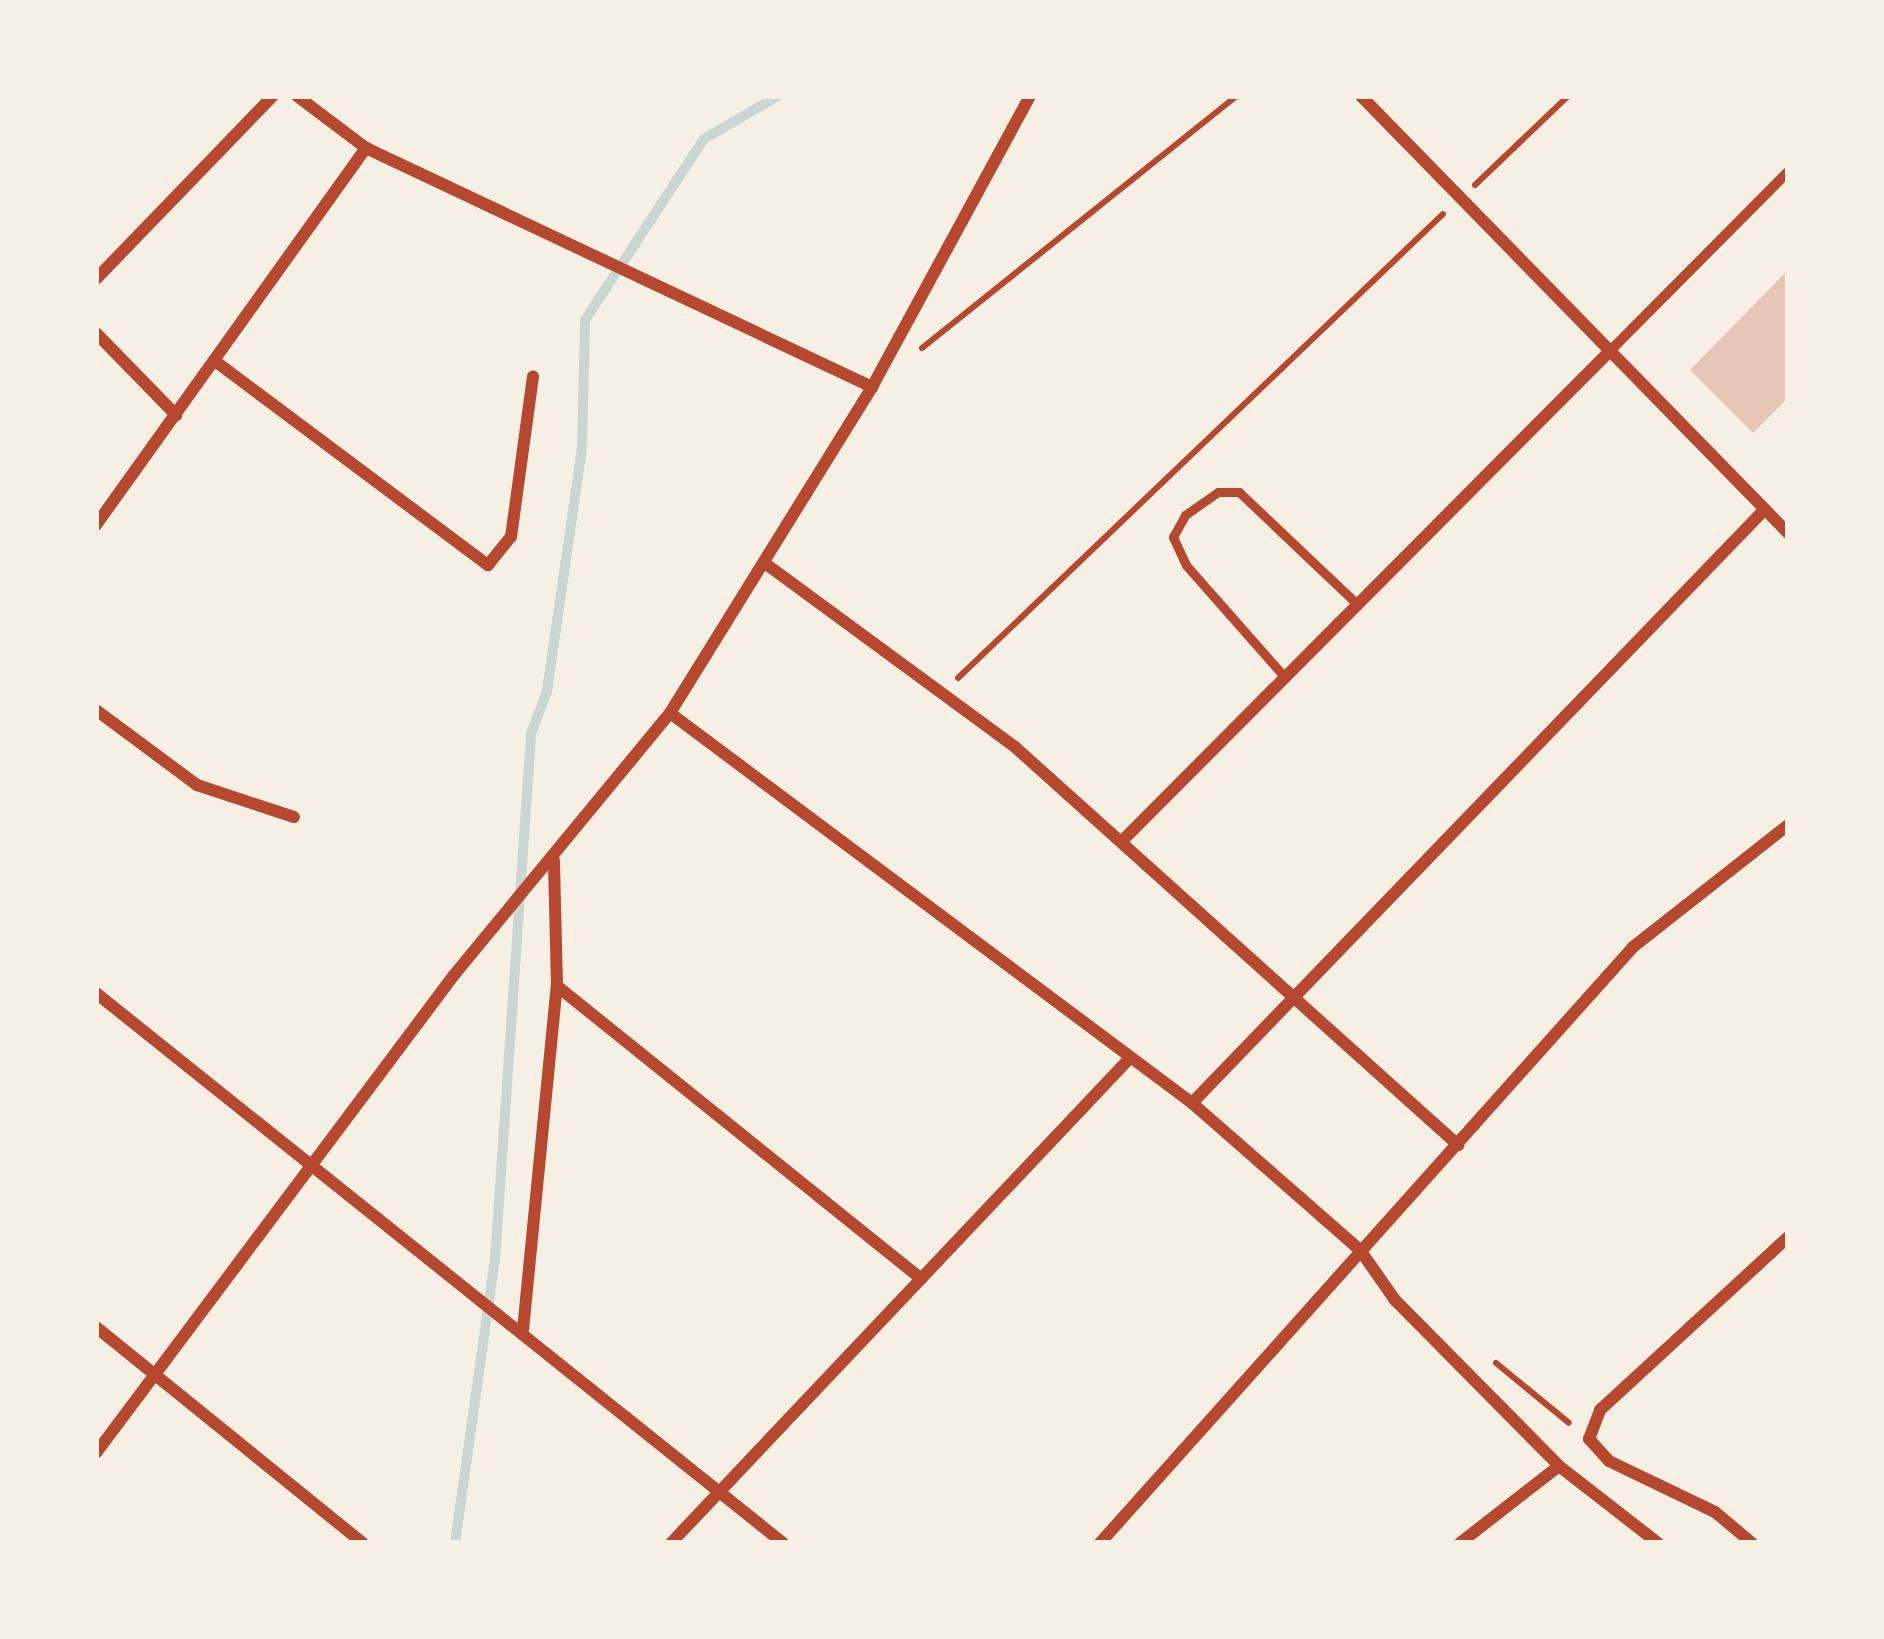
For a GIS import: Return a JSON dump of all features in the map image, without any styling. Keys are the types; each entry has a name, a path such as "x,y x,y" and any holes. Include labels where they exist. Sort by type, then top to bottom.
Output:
{"street":[{"path":"96,279 273,96"},
{"path":"297,96 366,148 872,387"},
{"path":"96,1453 454,975 533,885 670,713 872,387 1030,96"},
{"path":"1361,96 1788,532"},
{"path":"96,525 366,148"},
{"path":"1123,839 1282,674 1788,172"},
{"path":"96,333 176,415"},
{"path":"214,361 488,565 506,553 511,538 533,376"},
{"path":"1192,1103 1302,997 1765,509"},
{"path":"766,564 943,692 1123,839 1302,997 1458,1145"},
{"path":"96,710 176,774 294,817"},
{"path":"670,713 1128,1060 1192,1103 1360,1250 1395,1300 1559,1466 1658,1543"},
{"path":"1100,1543 1633,947 1788,825"},
{"path":"523,1330 557,986 554,859"},
{"path":"557,986 920,1279"},
{"path":"96,993 502,1313 783,1543"},
{"path":"671,1543 1128,1060"},
{"path":"1752,1543 1715,1512 1609,1461 1589,1439 1600,1410 1788,1237"},
{"path":"96,1327 363,1543"},
{"path":"1460,1543 1559,1466"}],"lane":[{"path":"1282,674 1186,565 1173,538 1185,515 1218,492 1239,492 1355,602"}],"path":[{"path":"908,358 1236,96"},
{"path":"943,692 1568,96"},
{"path":"1480,1348 1589,1439"}],"building":[{"path":"1788,270 1788,398 1753,433 1690,370"}],"waterway":[{"path":"455,1543 495,1260 531,734 547,691 582,447 585,320 704,139 778,96"}]}
